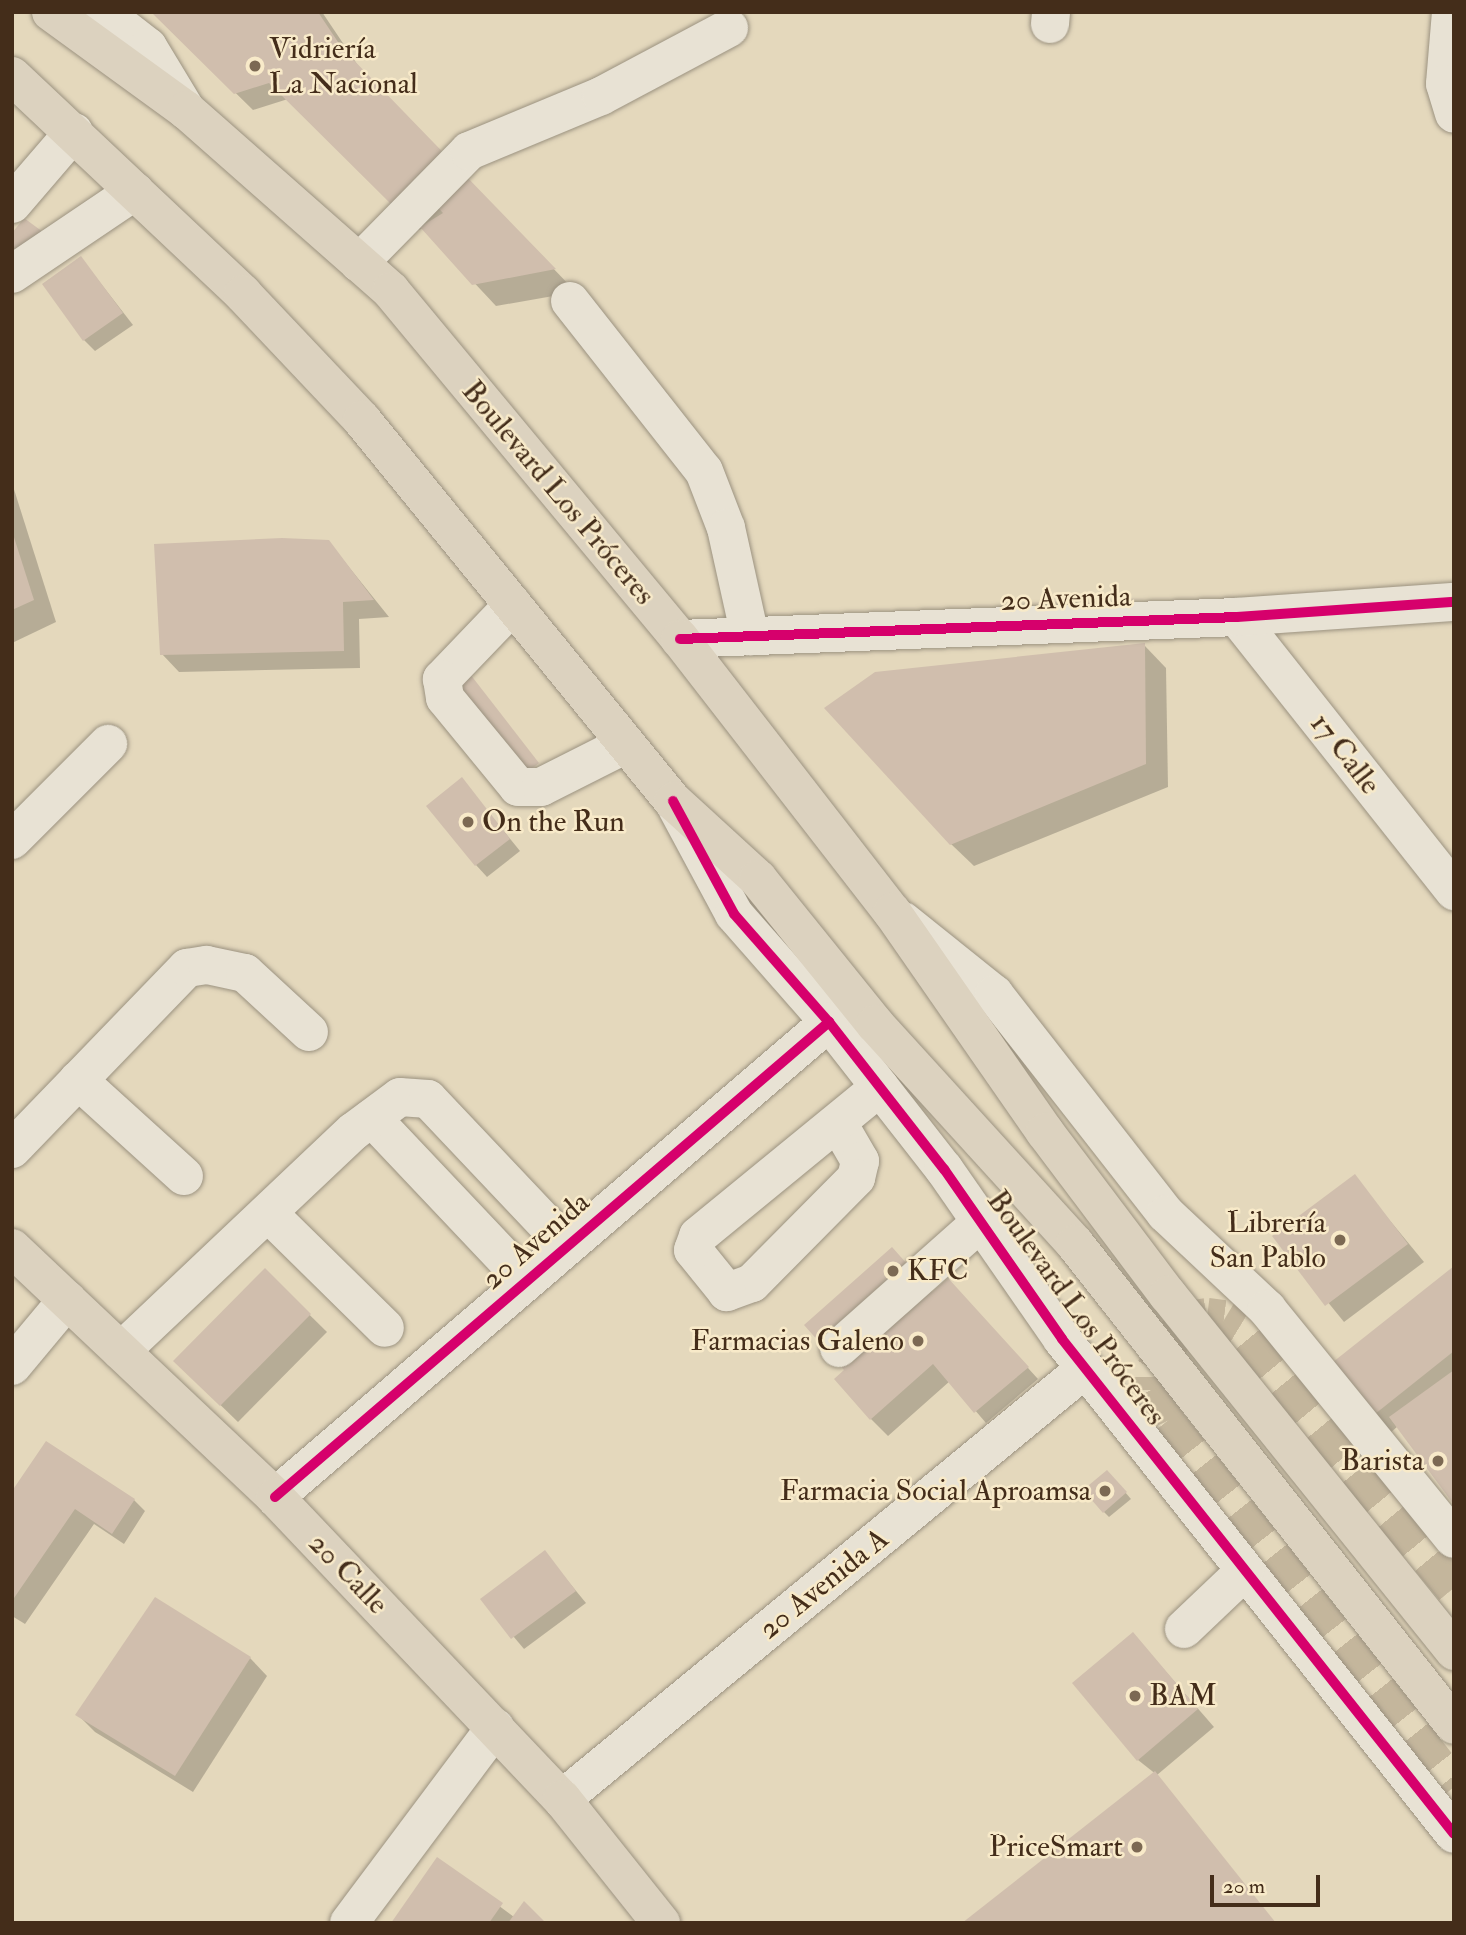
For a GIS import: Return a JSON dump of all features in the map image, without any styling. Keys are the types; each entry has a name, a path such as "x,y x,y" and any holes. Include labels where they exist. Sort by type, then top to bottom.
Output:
{"main road":[{"name":"Boulevard Los Próceres","path":"51,12 186,110 391,291 680,639 892,912 1045,1132 1168,1295 1454,1651"},
{"name":"Boulevard Los Próceres","path":"12,76 66,124 243,294 362,420 673,801 758,879 875,1024 1075,1244 1454,1725"},
{"name":"20 Calle","path":"12,1248 275,1497 562,1799 661,1923"}],"street":[{"name":"Boulevard Los Próceres","path":"103,12 148,47 186,110"},
{"path":"1451,12 1445,84 1454,114"},
{"path":"359,262 469,151 601,96 729,28"},
{"name":"Boulevard Los Próceres","path":"12,85 66,124"},
{"path":"12,204 66,124"},
{"path":"12,274 135,191"},
{"path":"570,301 704,471 726,528 750,636"},
{"name":"20 Avenida","path":"680,639 1237,617 1454,601"},
{"path":"513,605 442,679 445,698 518,787 541,787 626,744"},
{"name":"17 Calle","path":"1237,617 1454,891"},
{"path":"12,840 108,744"},
{"name":"Boulevard Los Próceres","path":"673,801 734,914 829,1022 880,1087 982,1221 1085,1369 1454,1835"},
{"name":"Boulevard Los Próceres","path":"892,912 994,994 1166,1214 1267,1309 1454,1539"},
{"path":"12,1149 187,968 206,965 245,973 309,1032"},
{"name":"20 Avenida","path":"275,1497 829,1022"},
{"path":"78,1080 184,1176"},
{"path":"838,1123 860,1161 856,1178 752,1283 727,1292 693,1250 698,1236 880,1087"},
{"path":"121,1351 372,1118 400,1097 428,1099 567,1246"},
{"path":"372,1118 526,1281"},
{"path":"270,1215 385,1328"},
{"path":"839,1348 982,1221"},
{"path":"12,1366 67,1300"},
{"name":"20 Avenida A","path":"562,1799 1085,1369"},
{"path":"1184,1629 1245,1571"},
{"path":"349,1923 495,1728"}],"building":[{"path":"151,12 318,12 342,48 556,269 472,285 420,227 443,213 423,192 396,209 269,83 234,94"},
{"path":"24,218 47,235 12,255 12,233"},
{"path":"81,256 123,313 83,341 42,284"},
{"path":"12,531 34,600 12,610"},
{"path":"282,538 329,540 374,600 343,602 344,651 160,655 154,544"},
{"path":"1145,643 1146,764 950,845 824,708 875,672"},
{"path":"470,674 539,763 513,783 444,693"},
{"name":"On the Run","path":"462,777 510,839 475,866 426,806"},
{"name":"Librería San Pablo","path":"1355,1174 1408,1244 1325,1306 1272,1236"},
{"path":"892,1247 932,1292 948,1278 1029,1367 974,1413 933,1364 870,1420 834,1379 844,1370 804,1325"},
{"path":"1454,1266 1454,1351 1370,1418 1328,1366"},
{"path":"265,1268 311,1314 220,1406 173,1361"},
{"name":"Barista","path":"1454,1370 1454,1505 1389,1417"},
{"path":"46,1441 135,1499 112,1534 75,1509 12,1601 12,1491"},
{"name":"Farmacia Social Aproamsa","path":"1107,1470 1127,1492 1103,1513 1083,1490"},
{"path":"545,1550 576,1591 511,1639 480,1599"},
{"path":"155,1597 251,1657 175,1776 75,1715"},
{"name":"BAM","path":"1133,1632 1198,1709 1137,1761 1072,1683"},
{"name":"PriceSmart","path":"1155,1771 1276,1923 962,1923"},
{"path":"437,1857 503,1903 489,1923 391,1923"},
{"path":"524,1901 546,1923 508,1923"}],"tunnel":[{"path":"1454,1588 1239,1328 1224,1319 1207,1317 1196,1319 1173,1337 1151,1377 1151,1390 1166,1422 1454,1787"}],"cycle path":[{"path":"680,639 1237,617 1454,602"},
{"path":"673,801 734,914 829,1022 944,1169 1062,1339 1454,1834"},
{"path":"275,1497 829,1022"}],"place":[{"name":"Vidriería La Nacional","path":"255,66"},
{"name":"On the Run","path":"468,822"},
{"name":"Librería San Pablo","path":"1340,1240"},
{"name":"KFC","path":"893,1271"},
{"name":"Farmacias Galeno","path":"918,1341"},
{"name":"Barista","path":"1438,1461"},
{"name":"Farmacia Social Aproamsa","path":"1105,1491"},
{"name":"BAM","path":"1135,1696"},
{"name":"PriceSmart","path":"1137,1847"}]}
